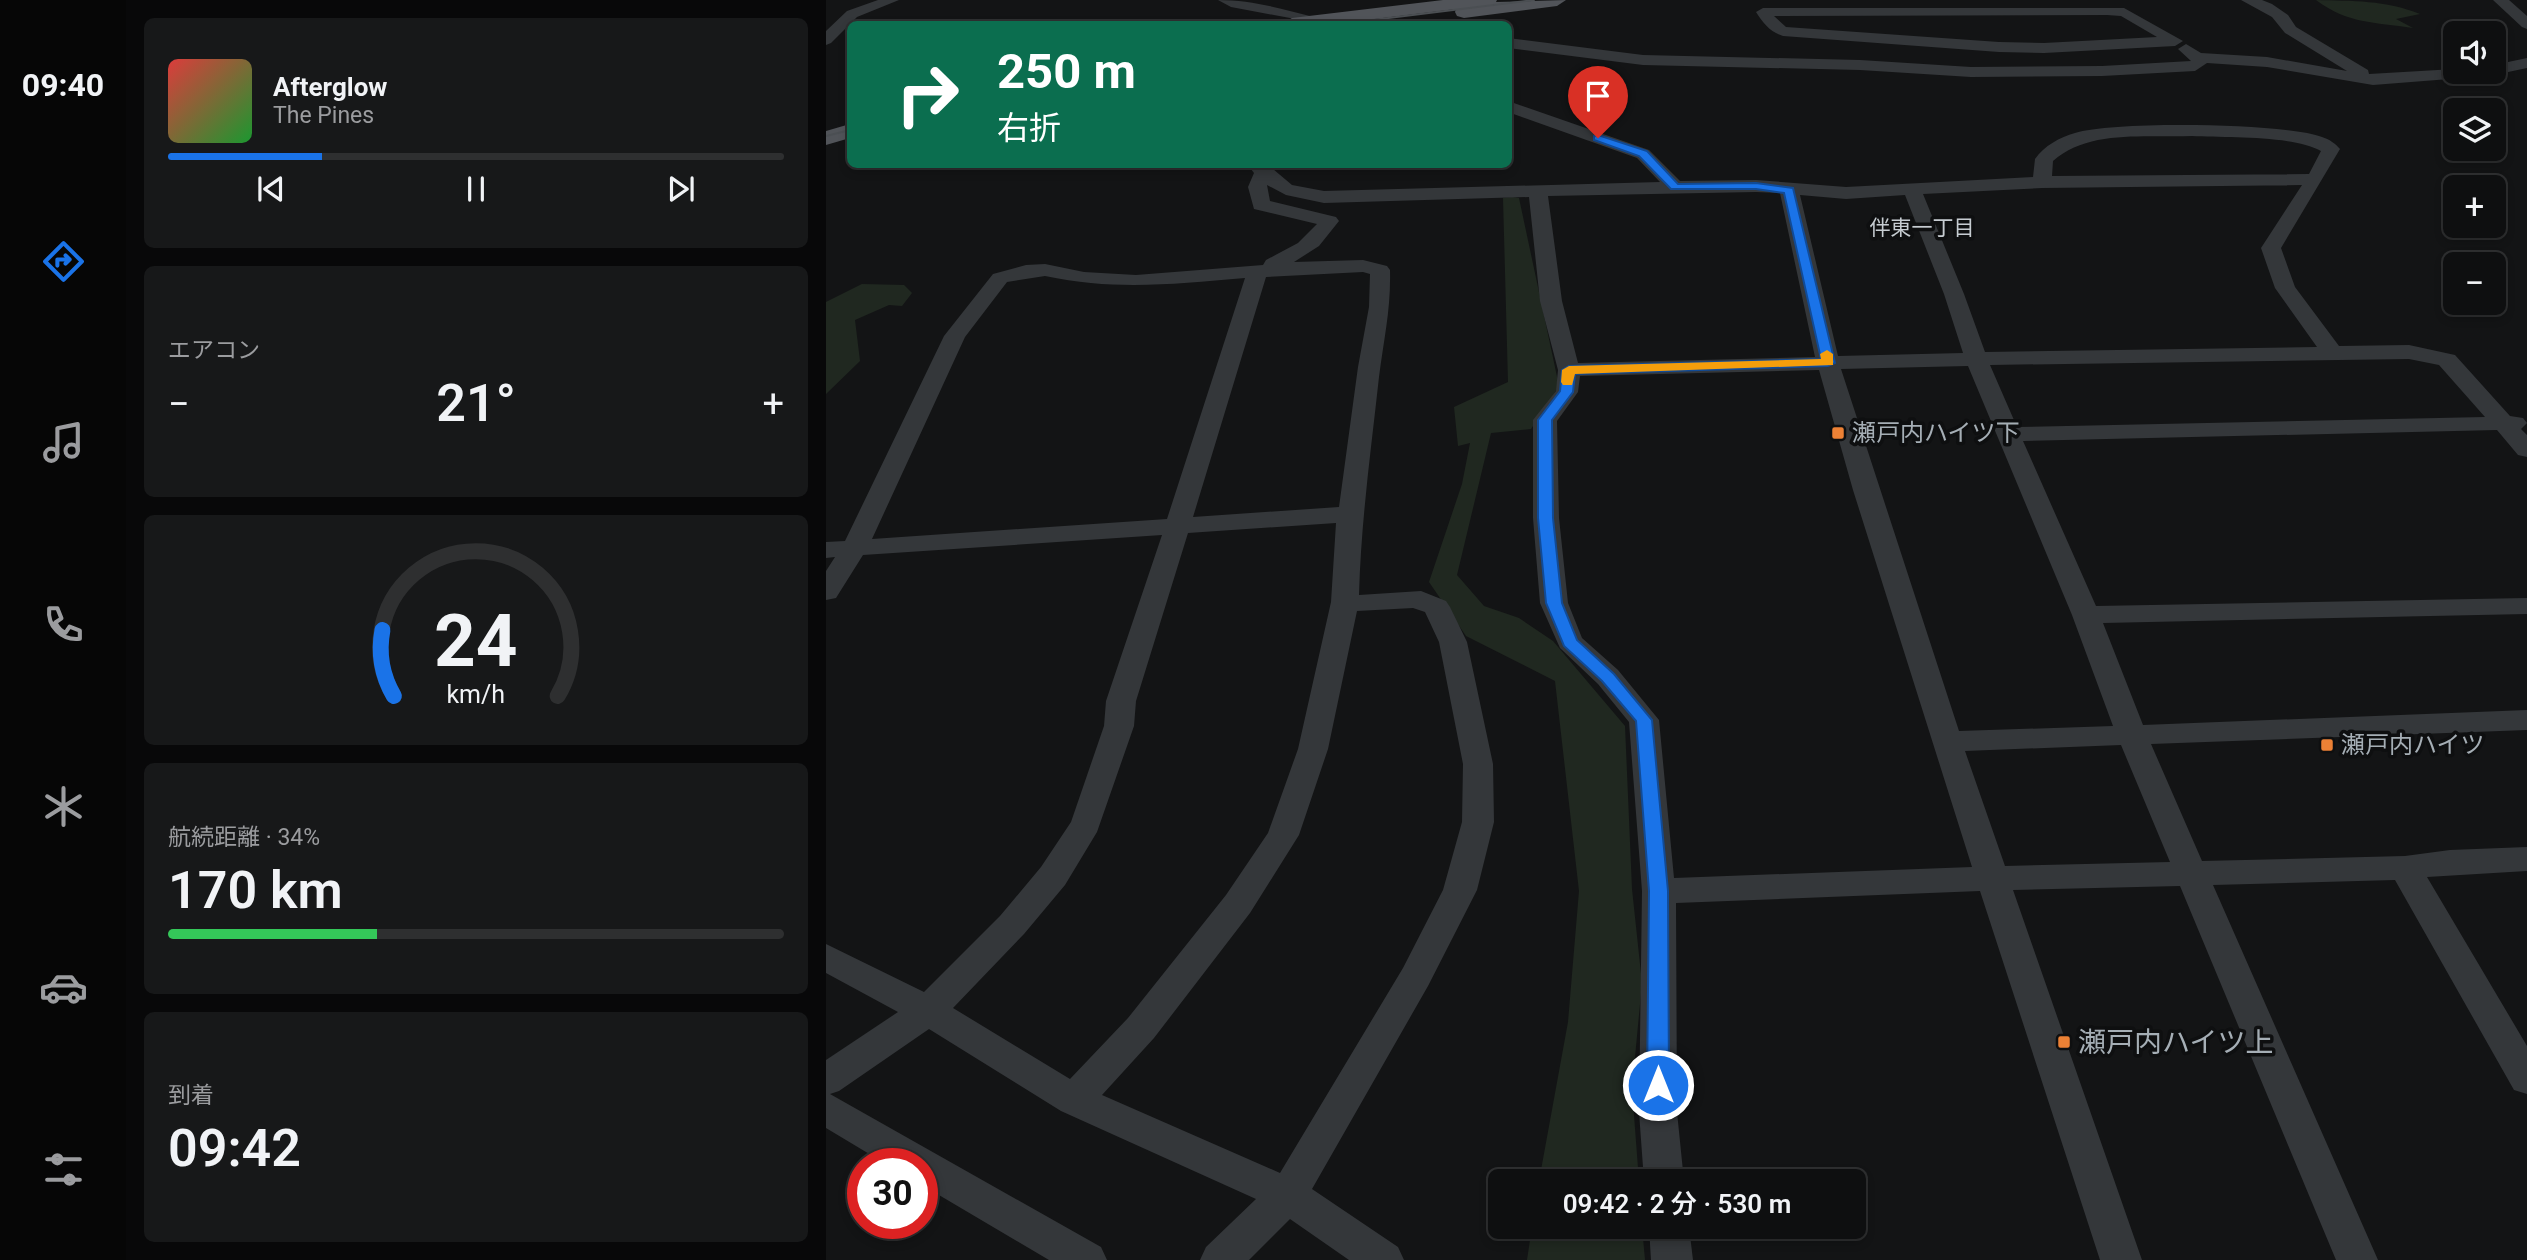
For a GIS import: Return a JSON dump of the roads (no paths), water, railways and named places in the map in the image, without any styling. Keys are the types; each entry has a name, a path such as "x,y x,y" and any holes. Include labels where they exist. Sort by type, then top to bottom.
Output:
{"main road":[{"path":"1329,21 1488,0"},
{"path":"1392,21 1557,0"},
{"path":"826,125 847,119"},
{"path":"826,138 847,132"}],"street":[{"path":"829,34 852,15 892,0"},
{"path":"1225,0 1246,8 1289,13 1309,21"},
{"path":"2248,0 2266,6 2284,18 2290,30 2373,80"},
{"path":"2500,0 2527,24"},
{"path":"1512,44 1643,61 1860,65 1971,72 2134,70 2195,66 2200,62 2175,41 2124,12 1763,12 1775,27 1783,31 1892,41 2044,48 2175,41"},
{"path":"2197,58 2267,62 2373,80 2443,75"},
{"path":"2506,67 2527,63"},
{"path":"1512,107 1643,154 1675,187"},
{"path":"2042,182 2044,159 2059,146 2079,138 2120,133 2192,131 2287,136 2317,141 2331,149 2271,248 2285,288 2332,352"},
{"path":"1260,168 1276,186 1298,194 1324,197 1756,186 1846,193 2042,182 2315,179"},
{"path":"1257,270 1293,257 1318,239 1329,221 1261,205 1257,187 1260,168"},
{"path":"1911,188 1954,294 1976,359 2086,615 2131,733 2357,1260"},
{"path":"1789,190 1828,363 1947,742 2121,1260"},
{"path":"1538,191 1551,301 1569,370 1567,392 1545,420 1546,518 1554,603 1570,642 1608,677 1644,720 1659,891 1658,1112 1663,1169"},
{"path":"826,592 855,547 955,336 1000,278 1026,271 1045,270 1084,278 1136,281 1257,270 1363,266 1380,270 1380,307 1369,367 1345,602 1313,749 1283,835 1238,904 1141,1028 1074,1100"},
{"path":"826,1080 928,1011 1012,925 1045,886 1086,824 1119,726 1121,701 1178,528 1257,270"},
{"path":"1569,370 1976,359 2409,352 2447,360 2515,423 2527,450"},
{"path":"2007,434 2515,423"},
{"path":"826,550 1352,514"},
{"path":"1221,1260 1288,1195 1423,963 1460,890 1478,822 1478,764 1453,642 1436,607 1422,602 1421,599 1370,604 1345,602"},
{"path":"2086,615 2527,606"},
{"path":"1947,742 2527,720"},
{"path":"1659,891 1994,878 2404,868 2450,862 2527,859"},
{"path":"2404,868 2527,1079"},
{"path":"826,957 928,1011 1074,1100 1288,1195 1383,1260"},
{"path":"826,1109 893,1148"},
{"path":"938,1174 1086,1260"},
{"path":"1670,1239 1672,1260"}],"tram line":[{"path":"1364,21 1534,0"},
{"path":"826,136 847,131"}],"place":[{"name":"瀬戸内ハイツ下","path":"1838,433"},
{"name":"瀬戸内ハイツ","path":"2327,745"},
{"name":"瀬戸内ハイツ上","path":"2064,1042"}],"district":[{"name":"伴東一丁目","path":"1922,228"}]}
